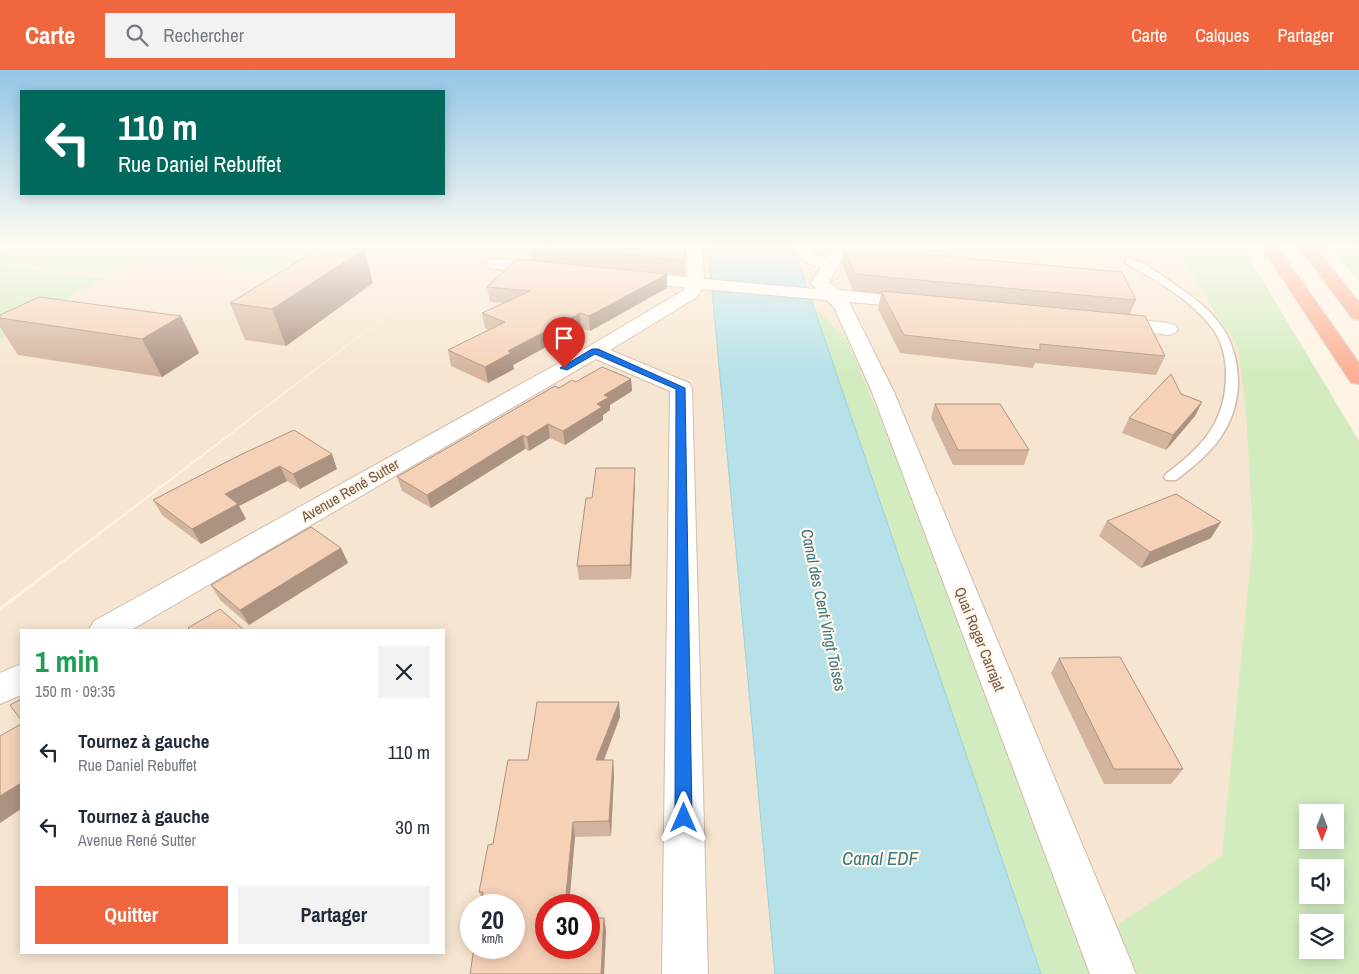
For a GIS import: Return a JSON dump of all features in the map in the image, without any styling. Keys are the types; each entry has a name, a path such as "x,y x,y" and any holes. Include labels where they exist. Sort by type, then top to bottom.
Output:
{"highway":[{"path":"1297,288 1359,378"},
{"path":"1339,288 1359,314"}],"street":[{"name":"Avenue René Sutter","path":"106,629 595,351 697,288"},
{"path":"816,288 838,300 939,306"},
{"name":"Quai Roger Carrajat","path":"838,300 883,392 1113,974"},
{"path":"1101,322 1168,328"},
{"path":"595,351 681,388 684,974"},
{"path":"0,690 20,679"}],"lane":[{"path":"1171,477 1187,465 1211,442 1227,417 1233,389 1231,355 1222,334 1199,308 1172,288"}],"shaded area":[{"path":"0,288 422,288 0,607"},
{"path":"423,288 1258,288 1292,338 1341,804 1299,804 1299,849 1344,849 1344,832 1359,974 0,974 0,611"}],"green space":[{"path":"0,288 87,288 50,306 23,339 5,336 0,339"},
{"path":"1201,288 1267,288 1359,441 1359,974 1041,974 812,305 847,340 1099,937 1222,856 1253,537 1246,411 1238,346"}],"water":[{"name":"Canal EDF","path":"712,288 807,288 1041,974 775,974"}],"building":[{"path":"254,288 304,288 272,309 230,303"},
{"path":"500,288 641,288 589,316 580,313 508,351 511,353 485,367 448,350 505,322 482,313 530,291"},
{"path":"1008,288 1130,288 1136,300"},
{"path":"881,291 1145,316 1165,356 1040,344 1040,350 904,335"},
{"path":"39,297 181,316 142,339 0,318 0,315"},
{"path":"602,367 631,379 604,395 609,397 597,404 602,407 563,431 548,424 527,437 523,435 427,495 397,477 555,386 559,388 572,380 576,382"},
{"path":"1171,374 1181,394 1202,402 1173,435 1129,418"},
{"path":"935,404 1000,404 1029,450 958,450"},
{"path":"294,430 332,454 293,474 280,466 225,494 238,504 192,529 153,500 240,455"},
{"path":"596,468 635,468 630,565 577,566 586,498 592,498"},
{"path":"1176,494 1221,522 1150,552 1107,521"},
{"path":"311,527 341,548 240,610 211,585"},
{"path":"220,609 243,629 189,629"},
{"path":"1120,657 1183,769 1114,769 1059,658"},
{"path":"20,700 20,719 10,705"},
{"path":"537,702 619,702 596,760 613,760 609,821 573,822 566,894 535,894 535,959 600,959 600,918 604,918 601,974 470,974 472,959 525,959 525,894 483,894 483,892 479,892 488,845 493,844 508,760 528,760"},
{"path":"20,725 20,784 0,796 0,736"}],"route":[{"path":"564,368 595,351 681,388 684,818"}],"water label":[{"name":"Canal des Cent Vingt Toises","path":"824,610"}]}
